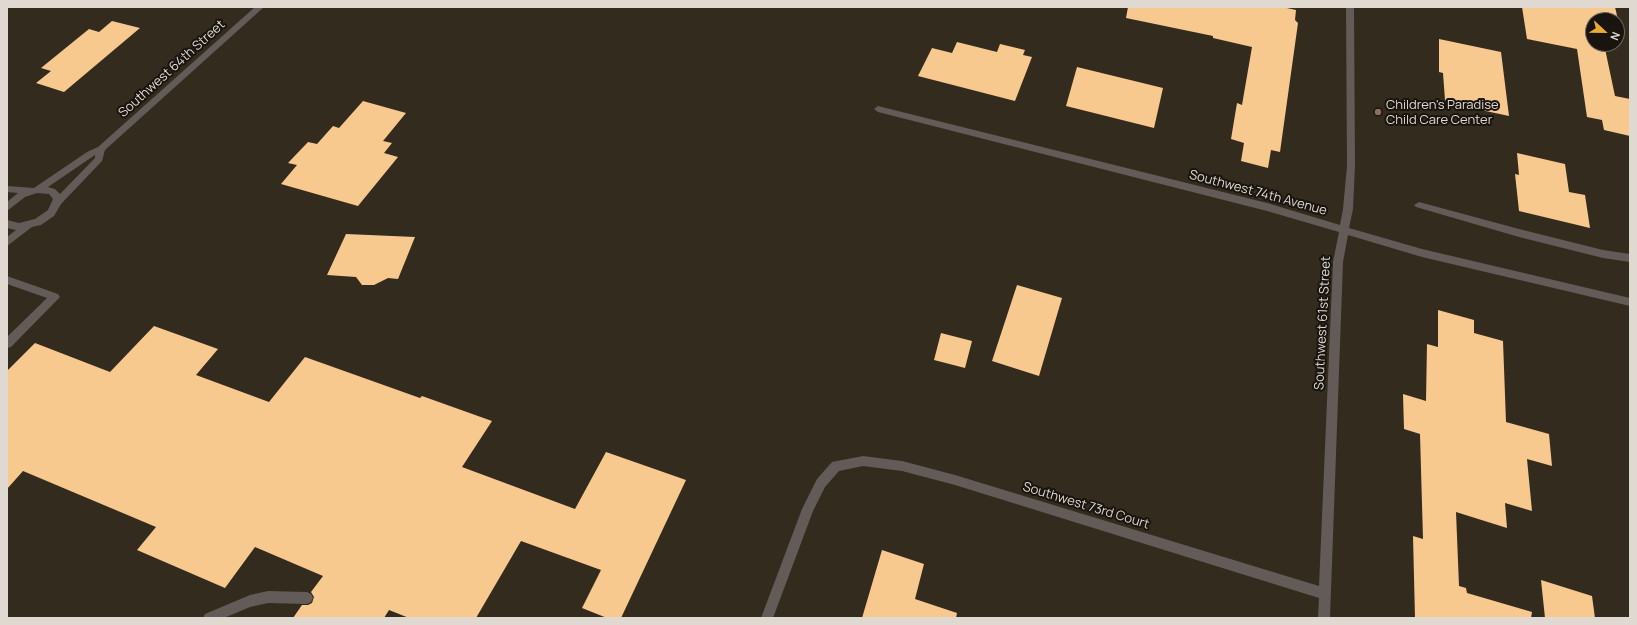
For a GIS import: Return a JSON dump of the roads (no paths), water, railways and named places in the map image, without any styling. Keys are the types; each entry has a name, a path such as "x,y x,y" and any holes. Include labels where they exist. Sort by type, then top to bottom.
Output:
{"street":[{"name":"Southwest 64th Street","path":"7,207 14,200 35,190 67,171 90,154 101,150 260,7"},
{"name":"Southwest 61st Street","path":"1324,618 1338,262 1348,208 1351,166 1350,7"},
{"name":"Southwest 74th Avenue","path":"878,109 1267,207 1422,252 1630,302"},
{"name":"Southwest 64th Street","path":"7,242 28,226 45,218 55,208 58,202 99,159 101,150"},
{"path":"7,189 52,191 58,198 58,202"},
{"path":"1419,205 1519,233 1603,254 1630,258"},
{"path":"7,224 19,227 28,226"},
{"path":"7,280 55,297 7,344"},
{"name":"Southwest 73rd Court","path":"767,618 814,495 827,474 836,466 863,461 902,466 932,473 1324,594"},
{"path":"209,618 250,601 268,597 307,598"}],"place":[{"name":"Children's Paradise Child Care Center","path":"1378,112"}]}
